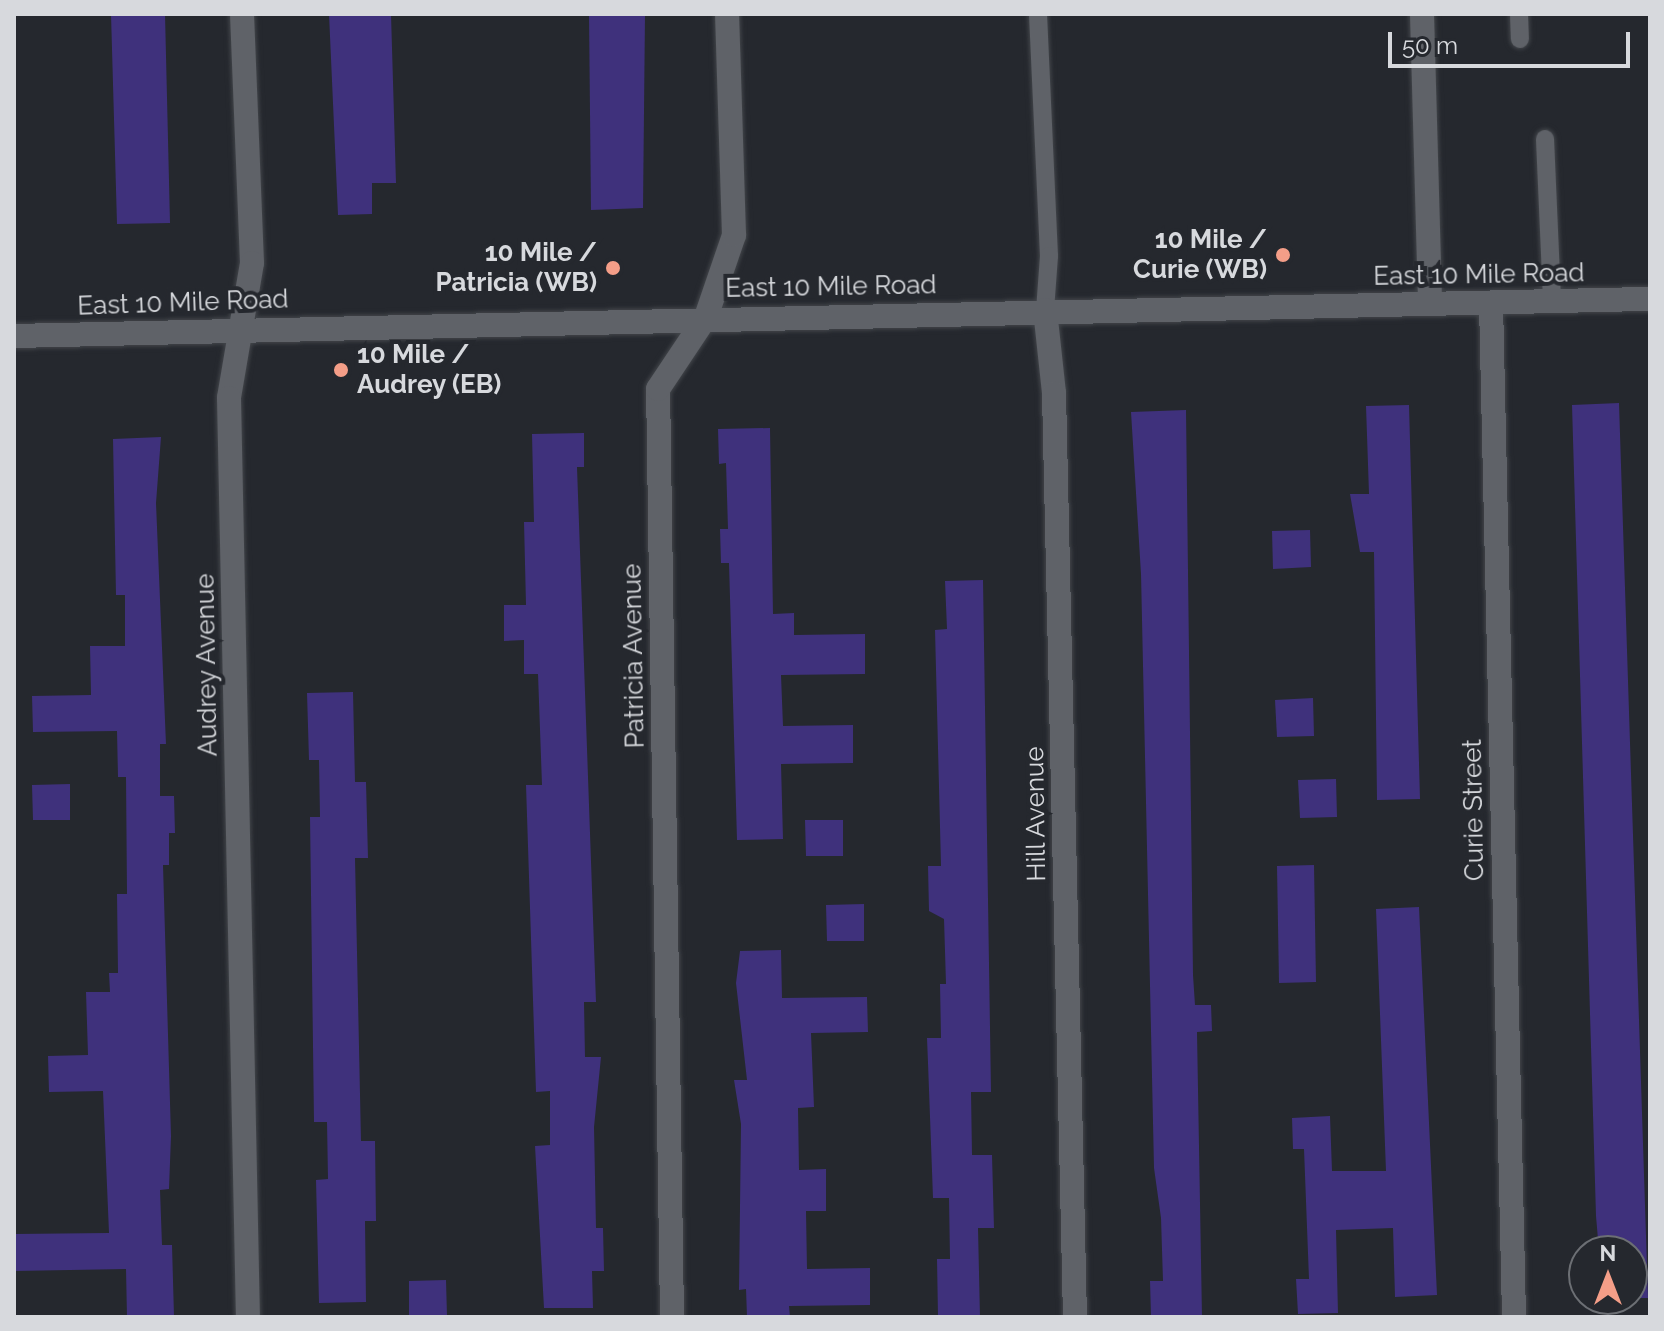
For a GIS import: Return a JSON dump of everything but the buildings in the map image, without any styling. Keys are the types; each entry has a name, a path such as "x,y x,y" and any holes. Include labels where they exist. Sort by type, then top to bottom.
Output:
{"street":[{"name":"Audrey Avenue","path":"242,14 252,263 229,398 248,1317"},
{"name":"Patricia Avenue","path":"672,1317 658,389 706,317 734,235 727,14"},
{"path":"1422,14 1430,304"},
{"name":"East 10 Mile Road","path":"14,336 706,317 1650,299"},
{"name":"Curie Street","path":"1491,303 1514,1317"},
{"name":"Hill Avenue","path":"1045,310 1054,393 1075,1317"}],"lane":[{"path":"1038,14 1049,256 1045,310"},
{"path":"1519,14 1520,39"},
{"path":"1545,139 1552,301"}],"place":[{"name":"10 Mile / Curie (WB)","path":"1283,255"},
{"name":"10 Mile / Patricia (WB)","path":"613,268"},
{"name":"10 Mile / Audrey (EB)","path":"341,370"}]}
